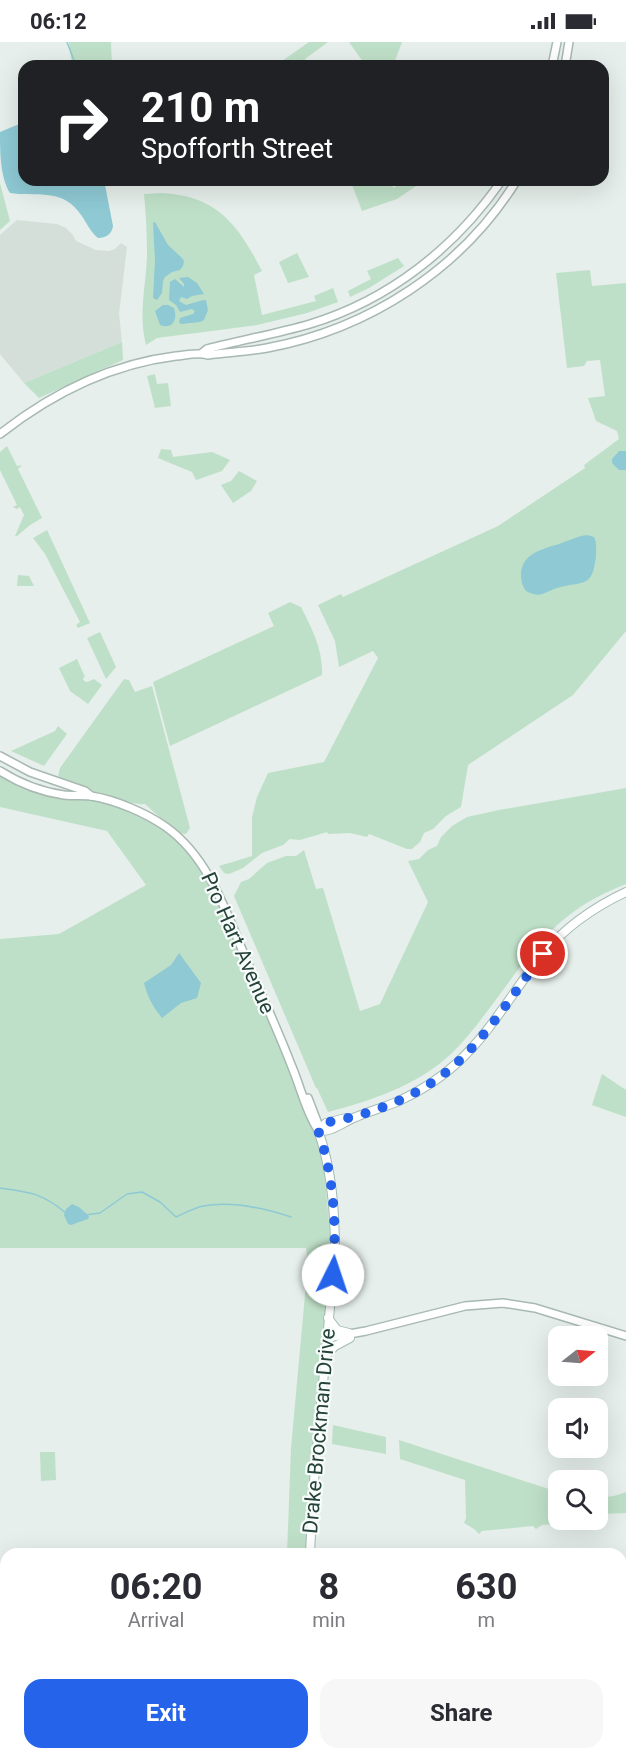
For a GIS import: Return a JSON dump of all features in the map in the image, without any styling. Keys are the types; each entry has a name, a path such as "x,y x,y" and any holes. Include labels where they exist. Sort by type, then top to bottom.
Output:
{"main road":[{"path":"318,1130 323,1124 356,1117 398,1101 444,1074 482,1036 555,941 582,917 626,892"},
{"name":"Drake Brockman Drive","path":"310,1548 334,1253 334,1219 326,1157 318,1130"},
{"path":"325,1356 349,1336 337,1329 328,1318"}],"street":[{"path":"553,60 557,42"},
{"path":"566,60 569,42"},
{"path":"202,353 207,349 244,339 311,324 349,309 387,290 422,266 456,236 497,186"},
{"path":"0,434 48,400 100,375 143,362 202,353 208,355 266,348 302,340 354,322 423,281 455,255 495,212 513,186"},
{"name":"Pro Hart Avenue","path":"0,756 30,772 91,796"},
{"name":"Pro Hart Avenue","path":"0,771 44,790 62,795 91,796 126,807 177,836 201,863 217,892 297,1079 307,1110 318,1130"},
{"path":"327,1341 333,1336 349,1336 465,1306 503,1302 535,1308 626,1336"}],"shaded area":[{"path":"17,220 57,224 66,228 76,241 96,250 109,251 121,243 127,247 119,314 122,342 24,383 0,354 0,235"}],"green space":[{"path":"69,42 111,42 112,60 71,60"},
{"path":"309,42 328,42 306,60 284,60"},
{"path":"349,42 402,42 395,60 362,60"},
{"path":"0,183 10,221 0,230"},
{"path":"353,186 392,186 394,188 396,186 416,186 397,199 362,211"},
{"path":"162,193 198,200 212,207 235,227 262,271 254,275 262,315 316,301 314,296 333,288 338,302 307,313 257,325 157,338 146,345 143,323 147,256 144,194"},
{"path":"297,253 309,277 288,283 279,262"},
{"path":"398,258 404,266 350,297 348,291 371,279 367,271"},
{"path":"590,270 592,286 626,283 626,631 573,695 468,765 461,807 446,816 433,829 424,833 420,842 412,849 369,834 367,837 350,833 328,834 327,832 300,840 290,839 283,845 262,853 243,868 229,874 224,873 219,866 252,856 252,817 257,797 268,773 324,762 378,658 373,651 339,667 335,641 318,605 341,594 343,597 498,526 585,468 584,465 619,439 617,431 596,421 588,398 605,396 600,360 587,361 584,366 567,368 556,273"},
{"path":"122,342 123,360 39,398 24,383"},
{"path":"155,374 157,384 168,383 171,406 155,408 147,376"},
{"path":"7,446 17,466 22,465 18,469 42,518 17,536 15,536 24,515 20,507 17,509 13,507 17,505 0,470 0,452"},
{"path":"161,449 171,450 173,457 212,452 230,460 222,471 196,480 192,472 158,458"},
{"path":"239,471 257,481 251,491 233,503 221,485 231,481"},
{"path":"47,530 90,623 78,628 76,625 80,622 45,554 33,538"},
{"path":"18,575 29,576 34,586 17,586"},
{"path":"290,602 301,607 313,631 321,656 322,675 170,746 153,682 274,626 268,613"},
{"path":"100,632 116,667 106,679 87,638"},
{"path":"77,659 85,677 84,681 94,679 102,685 88,704 70,691 59,668"},
{"path":"124,679 129,680 135,692 152,686 190,828 186,834 177,833 145,804 127,802 101,794 58,776 60,768"},
{"path":"58,726 67,734 44,766 11,751 55,731"},
{"path":"0,771 44,791 91,796 147,816 187,846 214,886 317,1136 324,1167 331,1244 328,1318 310,1548 287,1548 291,1448 308,1262 306,1248 0,1248 0,939 59,934 146,885 107,831 0,807"},
{"path":"626,788 626,884 583,905 551,931 523,963 469,1035 438,1065 393,1090 328,1112 234,896 241,882 249,879 267,863 286,856 296,856 304,850 316,889 323,888 360,1011 380,1004 428,902 408,861 419,859 428,850 437,846 441,837 452,826 467,817"},
{"path":"602,1074 626,1090 626,1117 592,1105"},
{"path":"333,1425 386,1437 386,1454 332,1444"},
{"path":"399,1440 548,1489 548,1524 536,1529 533,1526 482,1531 479,1534 464,1523 466,1518 465,1480 400,1459"},
{"path":"40,1452 55,1452 56,1480 41,1481"},
{"path":"626,1492 626,1513 608,1514 608,1497"}],"water":[{"path":"18,124 18,186 105,186 113,226 108,235 98,238 78,211 63,199 47,195 10,193 2,172 0,132"},
{"path":"155,222 168,245 184,261 180,270 165,277 162,293 157,300 153,298 155,260 153,223"},
{"path":"188,277 197,283 204,294 187,299 181,297 179,301 186,305 206,300 208,310 204,320 181,324 180,318 193,314 195,311 192,309 180,312 169,300 170,282 175,279 184,287 179,278"},
{"path":"163,305 174,308 175,312 175,320 168,326 160,325 155,311"},
{"path":"619,451 626,451 626,470 619,470 612,463 612,459"},
{"path":"587,535 594,537 596,542 594,567 589,579 542,594 526,591 521,574 522,567 529,557 540,550"},
{"path":"179,953 201,983 197,998 181,1003 162,1018 151,1001 144,983 171,965"},
{"path":"72,1204 89,1216 88,1219 68,1224 64,1215 66,1209"}],"waterway":[{"path":"67,42 74,60"},
{"path":"0,1188 35,1194 50,1201 66,1213"},
{"path":"85,1215 100,1213 127,1194 142,1192 160,1202 176,1217 203,1206 225,1204 259,1208 291,1217"}],"route":[{"path":"333,1275 335,1234 333,1201 326,1157 318,1130 320,1126 356,1117 398,1101 444,1074 482,1036 543,954"}]}
